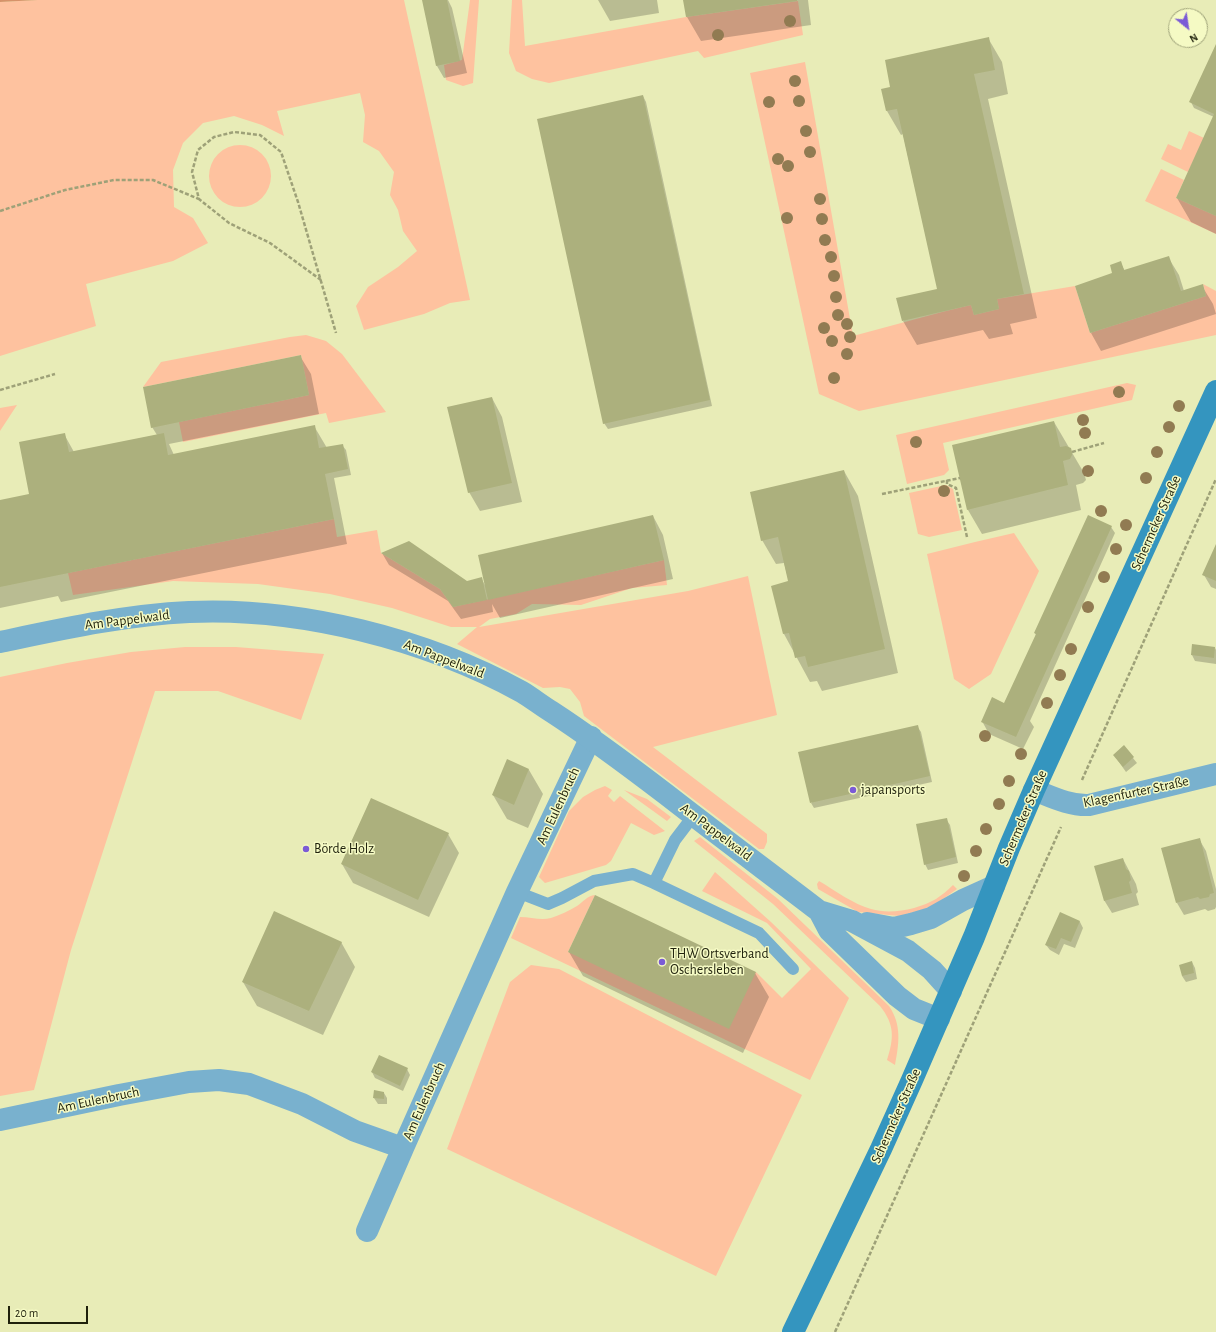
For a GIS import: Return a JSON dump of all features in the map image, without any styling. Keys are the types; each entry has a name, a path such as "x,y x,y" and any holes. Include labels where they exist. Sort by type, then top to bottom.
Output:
{"main road":[{"name":"Schermcker Straße","path":"793,1332 881,1149 951,991 1034,790 1216,391"}],"street":[{"name":"Am Pappelwald","path":"0,642 78,626 133,618 182,613 230,613 286,617 360,630 434,652 470,667 522,693 591,737 819,911 852,921 908,951 932,970 951,991"},
{"name":"Am Eulenbruch","path":"0,1120 189,1082 219,1080 249,1084 302,1104 355,1131 403,1148 517,892 591,737"},
{"name":"Klagenfurter Straße","path":"1034,790 1080,806 1216,774"},
{"path":"852,921 894,928 911,924 931,918 994,886"},
{"name":"Am Pappelwald","path":"819,911 828,930 898,996 914,1009 939,1019"},
{"path":"367,1231 403,1148"}],"lane":[{"path":"654,883 675,840 694,815"},
{"path":"517,892 548,904 594,881 633,874 759,933 793,969"}],"path":[{"path":"200,199 192,172 198,150 214,137 234,132 260,135 280,152 298,202 336,333"},
{"path":"0,210 65,190 114,180 153,180 200,199 229,223 270,243 321,280"},
{"path":"0,390 55,374"},
{"path":"1072,452 1104,443"},
{"path":"882,494 960,478"},
{"path":"946,480 947,484 956,488 966,536"},
{"path":"835,1332 941,1094"}],"shaded area":[{"path":"0,0 38,0 0,2"},
{"path":"38,0 404,0 470,300 450,303 424,314 364,330 356,306 368,287 398,267 417,251 403,231 398,210 390,195 394,172 379,151 363,142 365,115 360,93 277,111 284,136 262,125 234,116 203,123 183,143 173,170 174,207 193,218 208,243 173,261 86,284 96,326 0,356 0,2"},
{"path":"470,0 479,0 473,83 463,86 446,80 444,65 462,60"},
{"path":"512,0 522,0 525,46 686,17 798,1 803,35 704,58 698,51 549,83 532,79 516,71 509,53"},
{"path":"805,62 853,336 971,305 974,315 999,309 997,299 1075,286 1090,333 1206,296 1203,284 1216,291 1216,335 859,411 819,394 750,73"},
{"path":"1189,131 1204,138 1188,172 1161,159 1168,144 1181,150"},
{"path":"240,145 252,147 262,154 269,164 271,176 269,188 262,198 252,205 240,207 228,205 218,198 211,188 209,176 211,164 218,154 228,147"},
{"path":"1161,169 1184,180 1176,198 1216,216 1216,234 1145,201"},
{"path":"306,335 326,341 342,354 386,412 329,423 326,413 183,442 179,422 309,395 301,355 143,387 161,362"},
{"path":"1127,383 1136,385 1132,400 943,443 949,470 944,475 907,484 896,435"},
{"path":"17,405 0,431 0,408"},
{"path":"946,485 953,489 962,530 929,537 918,534 909,493"},
{"path":"334,519 337,537 377,530 381,553 440,589 453,607 664,560 667,585 632,588 581,605 532,604 516,614 490,619 479,627 688,591 748,576 777,715 653,747 767,834 767,842 764,849 759,849 584,716 580,702 570,689 560,687 543,688 457,644 477,627 451,627 392,608 330,594 258,584 173,581 73,595 68,573"},
{"path":"1014,533 1039,571 991,674 969,689 954,679 927,554"},
{"path":"185,647 236,647 324,654 301,720 218,691 155,691 71,950 34,1090 0,1096 0,677 131,652"},
{"path":"605,786 612,790 608,796 614,802 620,796 665,831 654,835 631,823 611,861 606,865 545,883 539,877 569,811 583,797"},
{"path":"624,790 647,799 671,817 667,821"},
{"path":"700,837 778,899 889,1006 898,1027 898,1050 895,1065 887,1060 891,1045 892,1032 888,1019 880,1006 773,904 694,841"},
{"path":"715,872 771,922 849,998 810,1080 511,938 520,917 540,919 551,918 571,910 587,898 595,895 568,952 756,972 782,998 811,969 767,923 702,891"},
{"path":"819,881 864,907 879,911 905,910 921,906 936,899 953,885 957,889 936,904 922,910 899,916 858,912 818,889 817,884"},
{"path":"531,965 559,969 802,1095 716,1276 447,1149 510,982"}],"building":[{"path":"422,0 447,0 460,61 436,66"},
{"path":"683,0 797,0 797,1 686,17"},
{"path":"989,37 995,70 974,74 1024,294 997,299 999,309 974,315 971,305 902,321 896,298 937,289 897,109 886,111 881,89 890,87 885,60"},
{"path":"1216,44 1216,216 1176,198 1214,114 1189,102"},
{"path":"643,95 710,400 603,424 537,119"},
{"path":"1169,256 1181,291 1203,284 1206,296 1090,333 1075,286 1112,273 1110,265 1121,261 1124,270"},
{"path":"301,355 309,395 151,428 143,387"},
{"path":"492,397 512,483 468,493 447,407"},
{"path":"1054,421 1060,447 1066,446 1071,448 1072,452 1070,459 1063,461 1068,485 967,510 952,445"},
{"path":"315,425 319,448 343,444 348,469 325,474 334,519 0,587 0,500 29,494 19,442 65,433 69,452 164,433 168,455"},
{"path":"844,470 885,649 808,667 805,656 795,658 789,633 783,634 771,586 788,581 778,537 761,541 750,492"},
{"path":"653,515 664,560 488,600 478,555"},
{"path":"1088,515 1112,526 1016,737 981,722 992,697 1004,703"},
{"path":"409,541 467,581 482,577 487,600 453,607 440,589 381,553"},
{"path":"1216,544 1216,581 1202,575"},
{"path":"1192,644 1215,647 1214,658 1191,655"},
{"path":"918,725 930,776 810,803 798,752"},
{"path":"1124,745 1134,757 1123,767 1113,755"},
{"path":"507,759 529,769 514,805 492,795"},
{"path":"371,798 449,833 418,900 341,864"},
{"path":"947,818 956,857 924,865 916,824"},
{"path":"1200,838 1214,893 1210,894 1209,897 1200,899 1198,897 1176,903 1161,848"},
{"path":"1123,858 1126,869 1129,871 1131,880 1129,882 1132,893 1104,901 1094,866"},
{"name":"THW Ortsverband Oschersleben","path":"595,895 756,972 729,1029 568,952"},
{"path":"274,911 342,942 309,1011 242,982"},
{"path":"1060,912 1080,921 1071,942 1061,938 1056,949 1045,945"},
{"path":"1192,961 1194,973 1182,976 1179,965"},
{"path":"379,1055 408,1068 400,1086 371,1072"},
{"path":"374,1090 384,1092 384,1099 373,1098"}],"place":[{"name":"japansports","path":"853,790"},
{"name":"Börde Holz","path":"306,849"},
{"name":"THW Ortsverband Oschersleben","path":"662,962"}]}
